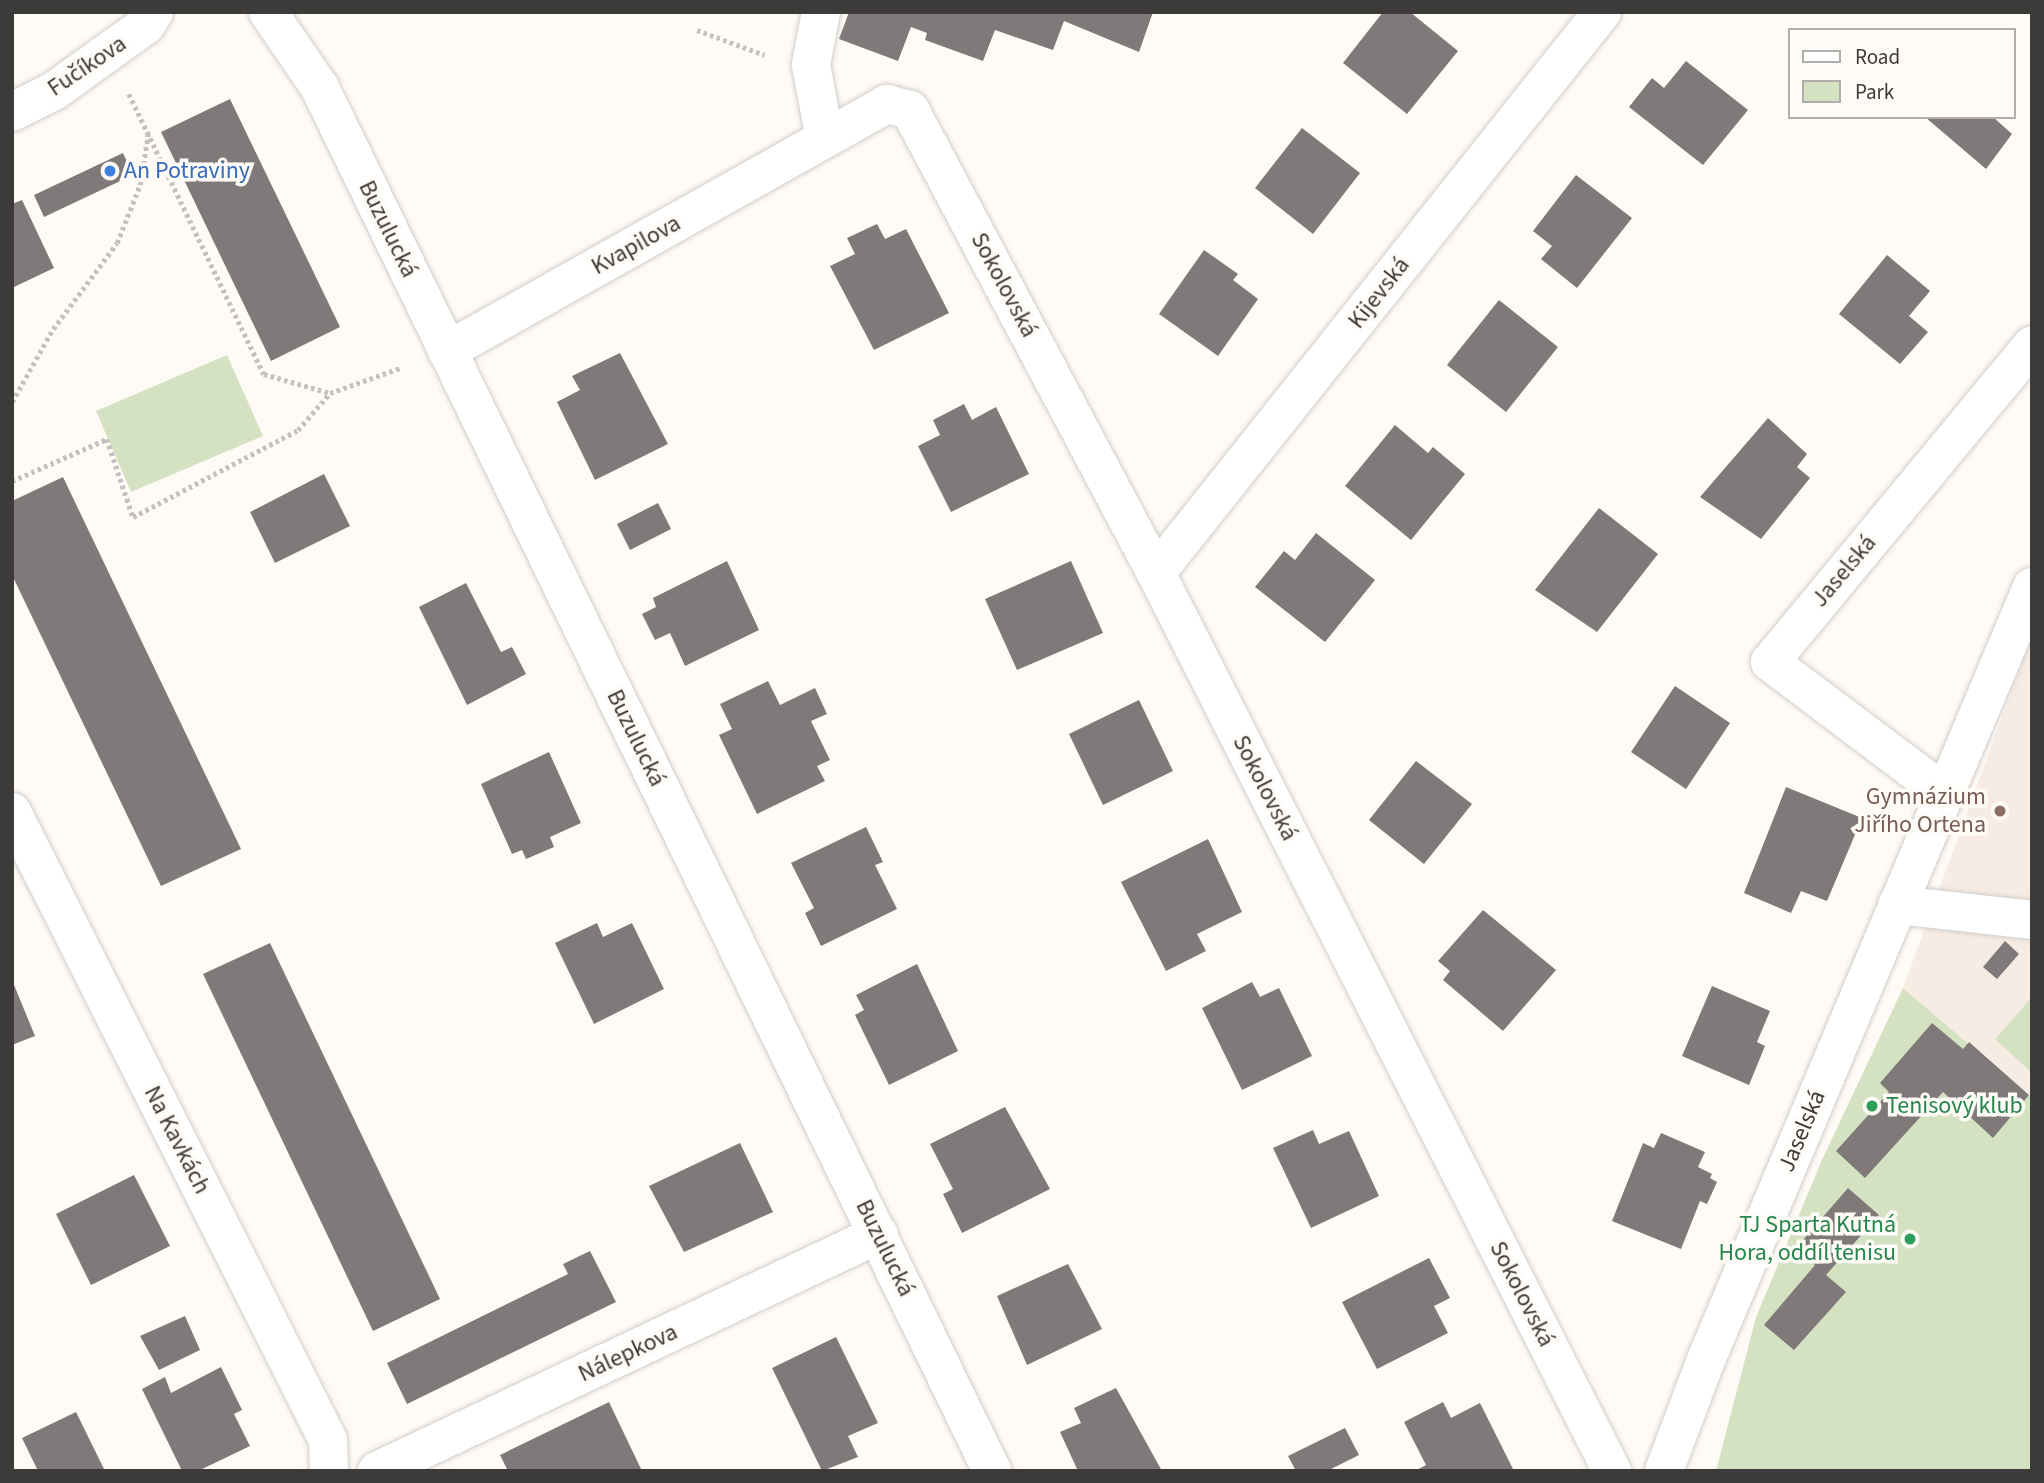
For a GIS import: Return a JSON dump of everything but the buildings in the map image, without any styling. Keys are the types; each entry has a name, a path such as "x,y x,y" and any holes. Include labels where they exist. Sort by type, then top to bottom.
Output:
{"street":[{"name":"Fučíkova","path":"12,112 54,91 146,25 154,12"},
{"name":"Buzulucká","path":"268,12 320,88 992,1471"},
{"path":"821,12 811,65 825,139"},
{"name":"Kijevská","path":"1156,573 1602,12"},
{"name":"Kvapilova","path":"447,351 887,104 911,110"},
{"name":"Sokolovská","path":"911,110 1156,573 1612,1471"},
{"name":"Jaselská","path":"1944,793 1770,662 2032,345"},
{"name":"Jaselská","path":"1664,1471 1897,905 2032,587"},
{"name":"Na Kavkách","path":"12,812 328,1440 330,1471"},
{"path":"1897,905 2032,920"},
{"name":"Nálepkova","path":"377,1471 879,1234"}],"path":[{"path":"696,30 777,59"},
{"path":"109,52 264,374 330,393"},
{"path":"12,402 53,329 117,243 140,185 148,134"},
{"path":"12,481 107,439 133,517 298,430 330,393 447,351"}],"shaded area":[{"name":"Gymnázium Jiřího Ortena","path":"2032,635 2032,1098 1903,988"}],"green space":[{"path":"227,355 263,436 131,492 96,411"},
{"name":"TJ Sparta Kutná Hora, oddíl tenisu","path":"1903,988 2032,1098 2032,1471 1716,1471 1756,1317 1822,1160"},
{"path":"2032,997 2032,1073 1995,1039"}],"place":[{"name":"An Potraviny","path":"110,171"},
{"name":"Gymnázium Jiřího Ortena","path":"2000,811"},
{"name":"Tenisový klub","path":"1872,1106"},
{"name":"TJ Sparta Kutná Hora, oddíl tenisu","path":"1910,1239"}]}
